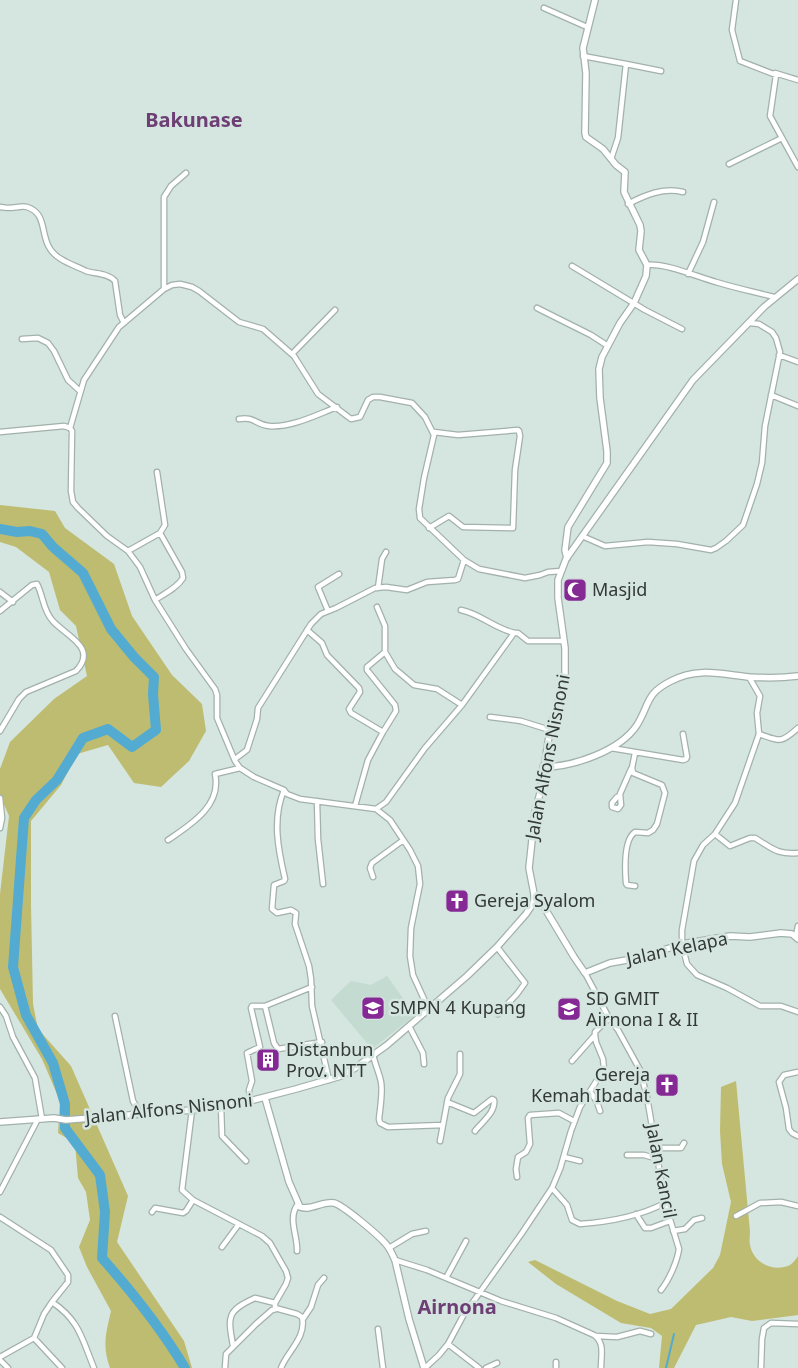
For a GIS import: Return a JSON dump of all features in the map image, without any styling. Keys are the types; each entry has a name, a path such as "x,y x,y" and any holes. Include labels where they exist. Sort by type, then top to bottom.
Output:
{"street":[{"path":"567,558 565,550 568,527 608,460 600,398 599,374 601,360 634,303 644,279 647,265 644,257 639,252 640,225 628,204 624,192 626,174 603,149 585,135 586,73 583,48 587,27 596,0"},
{"path":"736,0 732,30 740,61 798,80"},
{"path":"544,8 587,27"},
{"path":"583,56 661,71"},
{"path":"611,159 618,138 626,64"},
{"path":"775,74 770,116 798,167"},
{"path":"729,164 782,138"},
{"path":"164,290 164,195 186,173"},
{"path":"628,204 652,193 676,190 683,192"},
{"path":"688,274 703,242 714,202"},
{"path":"0,207 9,209 25,207 30,209 42,221 45,241 55,255 87,271 111,277 115,280 120,315 124,323"},
{"path":"647,265 654,264 671,268 774,298"},
{"path":"572,266 645,310 682,329"},
{"name":"Jalan Alfons Nisnoni","path":"0,1122 54,1118 66,1120 192,1110 264,1098 329,1080 355,1068 410,1026 497,947 533,903 534,894 529,868 535,812 550,730 565,677 558,598 561,571 567,558 582,536 693,380 774,298 798,278"},
{"path":"428,1008 413,975 410,956 411,928 420,890 419,872 414,856 402,841 390,820 376,809 300,799 254,777 240,768 234,759 217,718 217,695 215,689 186,650 155,600 140,567 128,551 107,536 73,502 71,492 72,431 70,428 84,380 100,354 124,323 172,285 180,284 192,287 235,320 264,330 292,354 318,394 337,406 349,418 360,417 368,400 373,397 408,402 417,407 434,432 424,478 419,509 420,518 464,560 479,569 519,577 561,571"},
{"path":"537,308 591,335 608,346"},
{"path":"292,354 335,310"},
{"path":"582,536 605,546 648,542 677,544 711,550 726,541 744,523 755,494 762,463 765,426 780,349 772,332 759,324 750,323"},
{"path":"22,339 38,338 48,343 68,380 80,391"},
{"path":"779,355 798,362"},
{"path":"771,395 798,406"},
{"path":"239,420 250,419 264,426 287,425 337,406"},
{"path":"0,432 64,426 70,428"},
{"path":"429,528 449,516 463,527 513,528 515,470 520,436 518,430 458,435 434,432"},
{"path":"128,551 160,533 165,523 157,472"},
{"path":"155,600 171,590 183,578 182,572 160,533"},
{"path":"378,588 382,559 386,552"},
{"path":"234,759 247,750 257,720 258,708 307,630 319,616 370,590 378,588 407,590 427,582 455,580 458,578 464,560"},
{"path":"328,611 318,587 338,574"},
{"path":"0,612 32,585 37,584 41,598 52,620 76,639 81,646 83,660 76,671 26,692 0,731"},
{"path":"0,592 13,602"},
{"path":"377,607 385,626 385,652 395,669 410,684 437,688 462,705"},
{"path":"461,610 468,611 503,630 518,634 528,641 563,641"},
{"path":"307,630 322,643 327,655 359,688 360,692 349,709 350,713 383,732"},
{"path":"376,809 386,802 425,748 462,705 500,650 515,633"},
{"path":"355,806 368,760 396,710 390,698 368,672 367,668 385,652"},
{"path":"543,767 568,764 611,748 625,739 634,730 652,694 670,681 689,675 711,672 749,677 798,676"},
{"path":"749,677 760,696 757,708 759,734 736,800 715,834 706,841 694,860 682,930 682,944 687,964 692,972 727,988 759,1006 781,1006 798,1012"},
{"path":"490,717 521,721 550,730"},
{"path":"759,734 776,740 784,740 798,728"},
{"path":"611,748 677,760 686,759 687,748 683,734"},
{"path":"620,796 636,753"},
{"path":"168,840 211,804 216,786 215,774 240,768"},
{"path":"632,768 634,774 662,785 665,790 655,828 648,833 635,832 629,839 626,860 626,883 635,886"},
{"path":"284,790 278,805 277,815 278,846 285,879 274,885 272,909 277,913 291,910 296,913 295,924 308,966 312,986 312,1006 322,1042 329,1080"},
{"path":"0,798 2,818 0,828"},
{"path":"318,801 318,839 323,884"},
{"path":"715,834 730,846 755,838 766,846 782,853 798,853"},
{"path":"373,877 370,868 372,863 402,841"},
{"name":"Jalan Kancil","path":"533,903 544,907 585,973 640,1070 666,1203 679,1249 678,1256 661,1290"},
{"path":"797,938 798,926"},
{"name":"Jalan Kelapa","path":"585,973 610,963 638,958 682,944 730,936 750,938 782,933 792,934 797,938"},
{"path":"497,947 525,983 498,1014"},
{"path":"250,1101 249,1090 252,1081 247,1053 260,1048 252,1006 265,1006 312,986"},
{"path":"265,1006 274,1044 278,1049 322,1042"},
{"path":"0,1007 6,1016 13,1037 35,1078 40,1119 0,1192"},
{"path":"115,1016 134,1100 140,1113"},
{"path":"572,1061 609,1018"},
{"path":"410,1026 423,1053 424,1064"},
{"path":"264,1098 284,1166 298,1204 303,1208 325,1203 337,1205 366,1226 389,1248 395,1260 409,1319 425,1368 448,1344 478,1292 522,1233 552,1188 564,1157 574,1121 603,1071 604,1065 595,1035"},
{"path":"373,1054 382,1088 380,1123 388,1127 443,1126"},
{"path":"440,1141 447,1102 460,1074 460,1054"},
{"path":"798,1072 784,1075 779,1082 786,1108 788,1129 792,1134 798,1136"},
{"path":"590,1091 600,1111"},
{"path":"447,1102 474,1113 492,1099 494,1100 495,1103 492,1110 475,1131"},
{"path":"221,1106 222,1136 246,1161"},
{"path":"192,1110 188,1153 181,1187 184,1193 193,1200 266,1239 286,1271 288,1278 272,1310 226,1354 225,1368"},
{"path":"517,1177 518,1157 526,1152 530,1144 528,1118 530,1115 559,1113 574,1121"},
{"path":"656,1148 681,1148 684,1142"},
{"path":"627,1155 644,1155 658,1159"},
{"path":"564,1157 580,1161"},
{"path":"552,1188 567,1205 572,1220 579,1224 636,1214 652,1210 666,1203"},
{"path":"152,1212 155,1208 181,1213 185,1212 193,1200"},
{"path":"736,1216 760,1203 781,1202 798,1206"},
{"path":"297,1251 297,1238 293,1225 295,1207 298,1204"},
{"path":"636,1214 645,1228 651,1228 670,1221"},
{"path":"0,1218 51,1250 67,1273 68,1282 44,1314 34,1338 0,1359 8,1368"},
{"path":"674,1231 685,1229 694,1220 702,1218"},
{"path":"222,1247 239,1224"},
{"path":"389,1248 412,1234 426,1231"},
{"path":"446,1278 466,1241"},
{"path":"395,1260 427,1270 478,1292 556,1318 596,1336 617,1337 640,1331 651,1334"},
{"path":"280,1368 298,1341 303,1319 311,1307 318,1285 324,1278"},
{"path":"233,1346 229,1325 231,1315 236,1308 255,1298 301,1315 303,1319"},
{"path":"52,1302 73,1319 94,1368"},
{"path":"761,1368 764,1328 771,1323 798,1324"},
{"path":"378,1329 383,1368"},
{"path":"596,1336 602,1345 601,1368"},
{"path":"34,1338 62,1368"},
{"path":"448,1344 479,1368"},
{"path":"556,1362 556,1368"},
{"path":"486,1368 497,1363"}],"shaded area":[{"path":"0,505 55,511 65,528 114,564 132,616 172,675 202,704 206,731 189,761 161,787 134,783 108,745 77,754 61,785 31,821 33,1004 38,1029 71,1066 128,1196 117,1242 184,1341 192,1368 110,1368 105,1346 111,1311 87,1267 79,1247 90,1220 86,1192 78,1178 75,1143 58,1133 60,1101 42,1059 0,989 0,894 9,816 0,795 0,769 10,742 54,699 87,676 76,626 60,610 49,572 16,547 0,542"},
{"name":"SMPN 4 Kupang","path":"387,976 415,1015 372,1049 331,1000 351,981 371,985"},
{"path":"736,1081 750,1245 755,1257 771,1267 777,1268 790,1265 798,1256 798,1315 752,1321 731,1317 696,1325 674,1368 659,1368 662,1336 651,1328 621,1323 556,1284 528,1262 535,1260 617,1301 650,1314 671,1309 713,1268 720,1255 731,1202 722,1164 720,1131 721,1087"}],"waterway":[{"path":"0,529 17,532 30,531 42,534 53,547 83,573 111,629 134,657 154,677 153,694 156,730 132,747 108,729 83,738 57,780 36,800 24,818 13,967 26,1015 53,1063 65,1104 65,1128 100,1175 105,1212 102,1258 146,1311 185,1368"},
{"path":"666,1368 674,1334"}],"place":[{"name":"Masjid","path":"575,590"},
{"name":"Gereja Syalom","path":"457,901"},
{"name":"SMPN 4 Kupang","path":"373,1008"},
{"name":"SD GMIT Airnona I & II","path":"569,1009"},
{"name":"Distanbun Prov. NTT","path":"268,1060"},
{"name":"Gereja Kemah Ibadat","path":"667,1085"}],"district":[{"name":"Bakunase","path":"194,120"},
{"name":"Airnona","path":"457,1307"}]}
